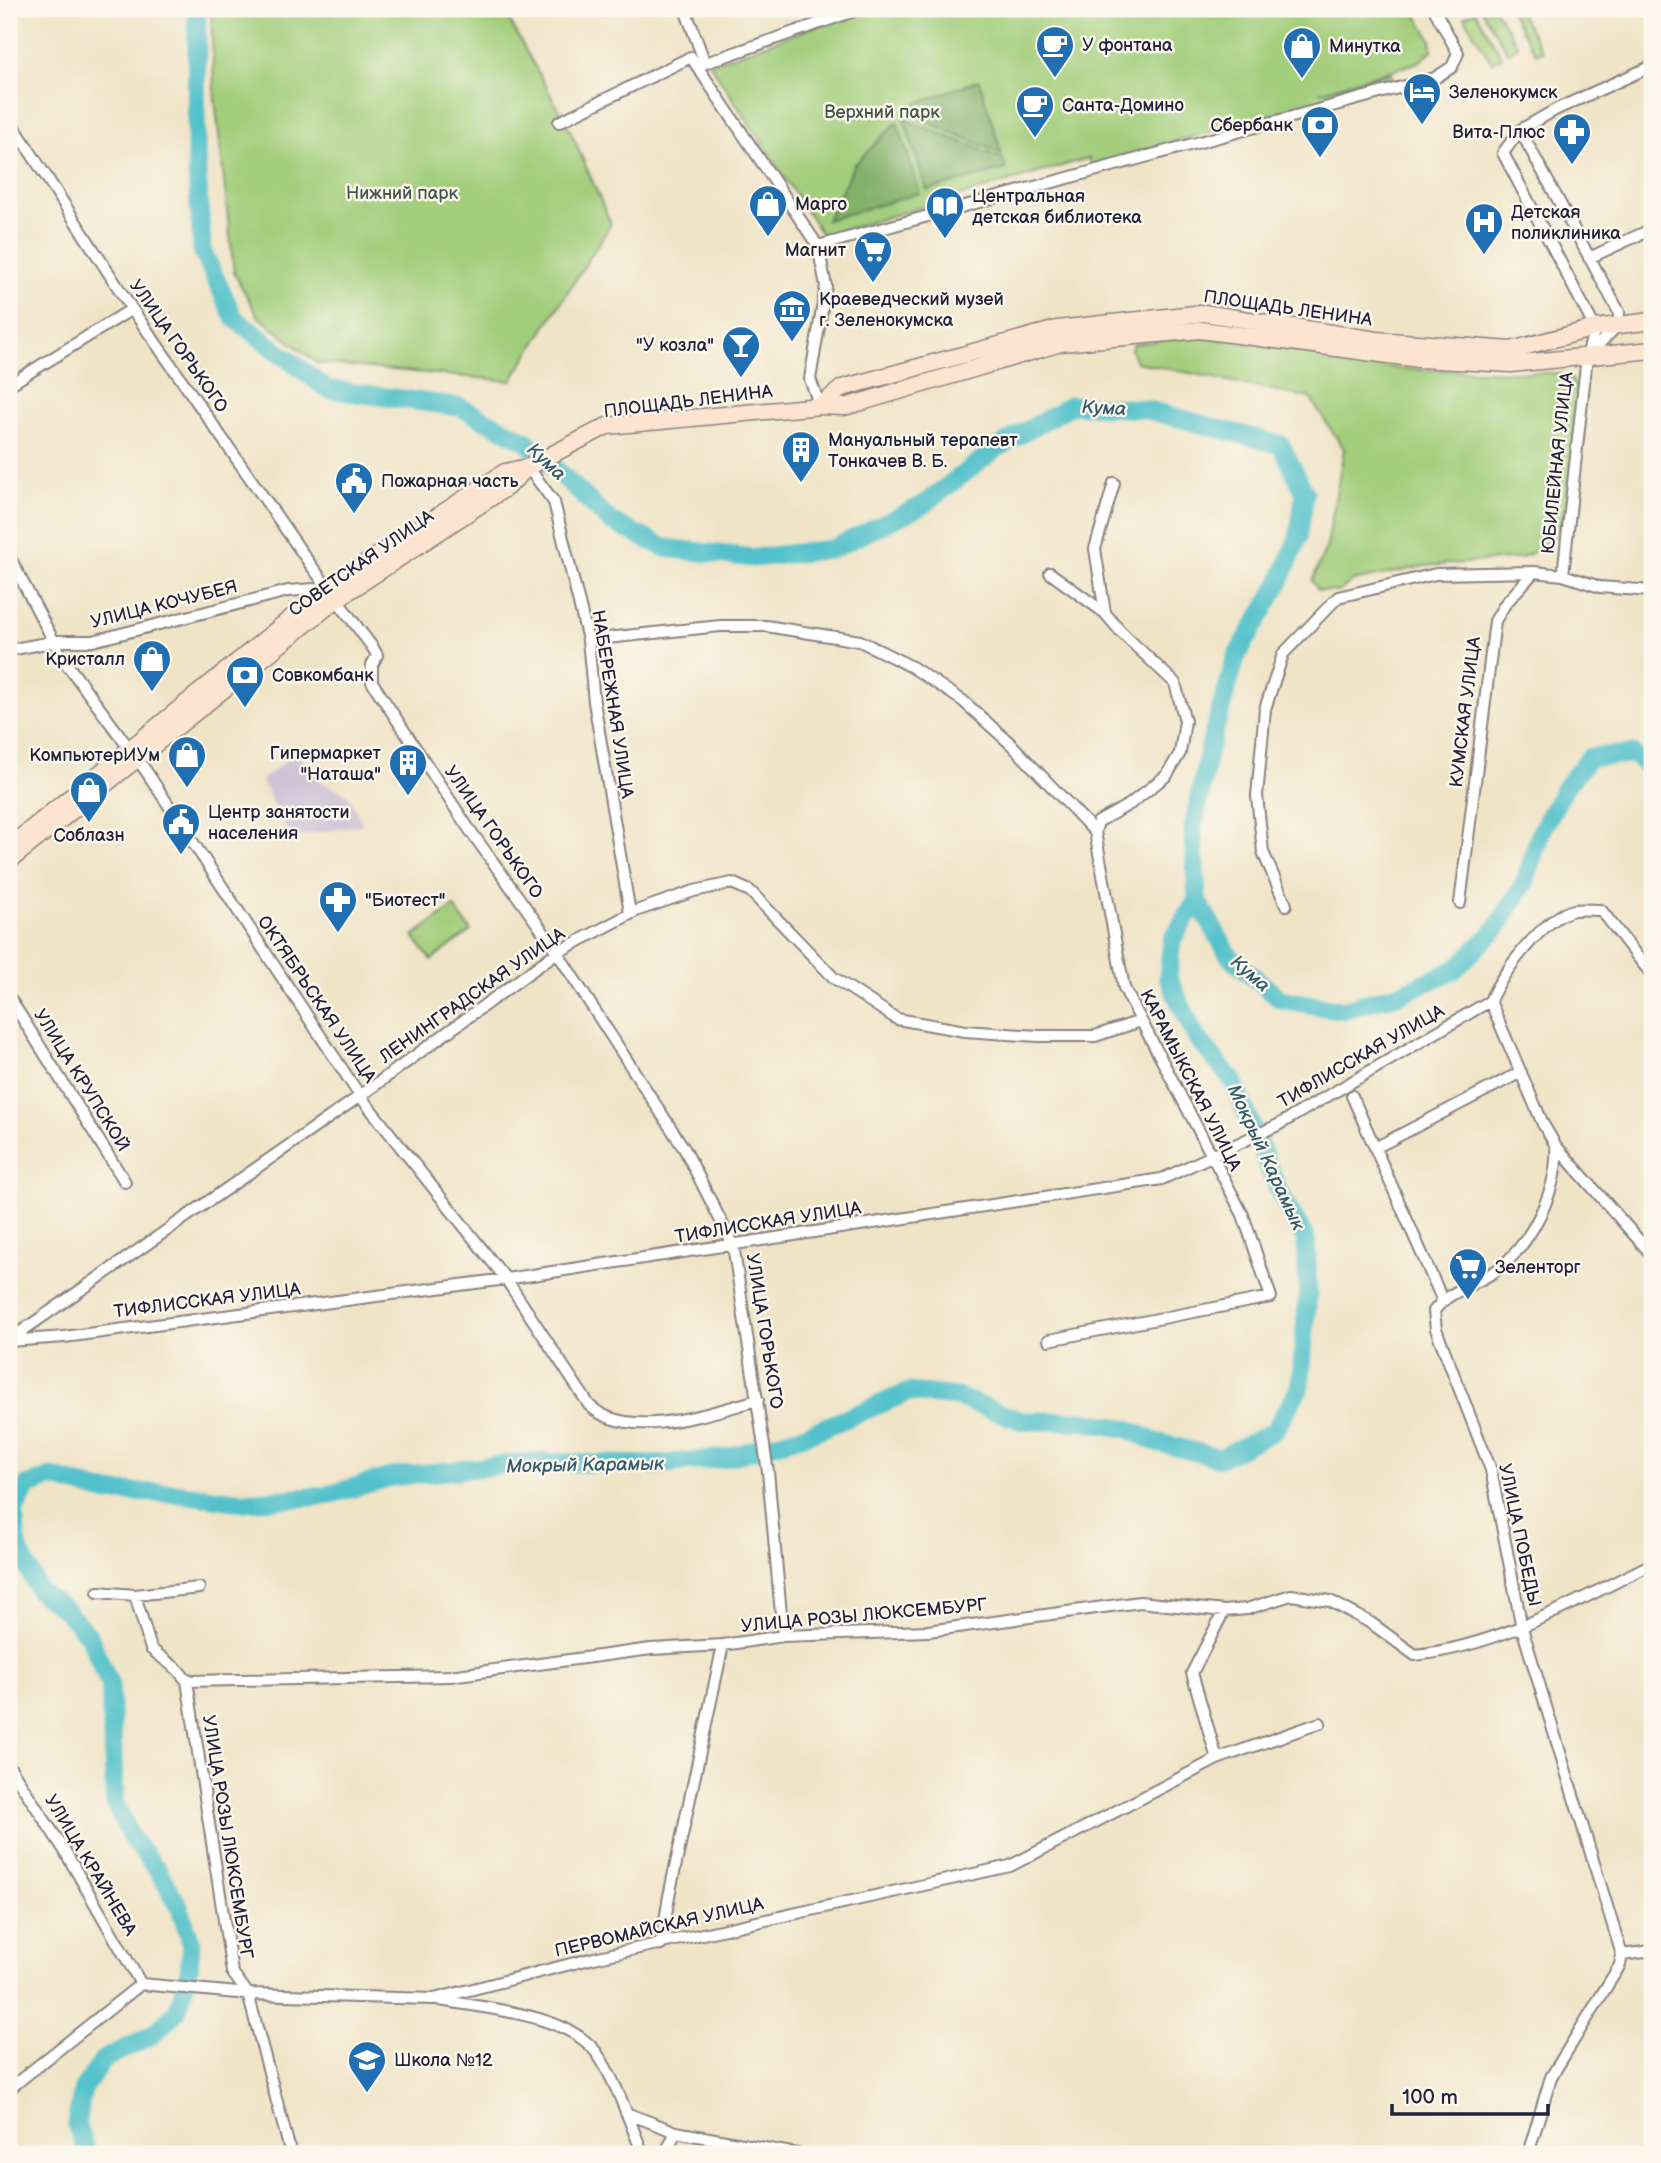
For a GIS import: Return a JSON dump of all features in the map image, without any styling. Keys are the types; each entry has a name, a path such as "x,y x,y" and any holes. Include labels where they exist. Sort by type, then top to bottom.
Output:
{"street":[{"path":"685,9 701,65 818,246 826,286 810,379 820,406"},
{"path":"701,65 860,9"},
{"path":"818,246 1435,78 1452,67 1458,53 1434,9"},
{"path":"559,121 691,57 701,65"},
{"path":"1595,328 1503,153 1520,130 1652,66"},
{"name":"УЛИЦА ГОРЬКОГО","path":"9,119 132,309 377,655 372,665 372,682 467,826 556,953 685,1150 733,1245 768,1472 783,1636"},
{"path":"1520,130 1619,312 1619,324 1587,356"},
{"path":"1589,258 1652,229"},
{"path":"9,385 132,309"},
{"name":"ПЛОЩАДЬ ЛЕНИНА","path":"820,406 842,388 1057,329 1204,313 1376,340 1511,350 1595,328 1652,321"},
{"name":"ЮБИЛЕЙНАЯ УЛИЦА","path":"1563,575 1587,356 1595,328"},
{"name":"ПЛОЩАДЬ ЛЕНИНА","path":"528,467 607,426 820,406 845,407 1061,343 1200,330 1432,360 1511,364 1652,350"},
{"name":"СОВЕТСКАЯ УЛИЦА","path":"9,861 332,594 505,472 528,467"},
{"name":"НАБЕРЕЖНАЯ УЛИЦА","path":"528,467 554,502 588,640 594,702 630,913"},
{"path":"1105,613 1095,549 1114,482"},
{"name":"ОКТЯБРЬСКАЯ УЛИЦА","path":"9,556 52,642 135,755 360,1096 506,1279 589,1405 600,1416 660,1426 758,1400"},
{"path":"1286,905 1263,852 1257,796 1265,709 1283,654 1338,597 1436,574 1534,572"},
{"name":"ЮБИЛЕЙНАЯ УЛИЦА","path":"1534,572 1563,575 1600,587 1652,591"},
{"name":"КУМСКАЯ УЛИЦА","path":"1460,903 1495,621 1505,604 1534,572"},
{"path":"588,640 720,626 766,626 860,641 912,667 963,701 1012,745 1095,832 1098,822 1130,804 1167,775 1180,753 1185,721 1175,684 1105,613 1050,573"},
{"name":"УЛИЦА КОЧУБЕЯ","path":"9,650 52,642 93,641 288,591 332,594"},
{"name":"СОВЕТСКАЯ УЛИЦА","path":"9,847 135,755"},
{"name":"КАРАМЫКСКАЯ УЛИЦА","path":"1049,1340 1270,1297 1243,1215 1124,988 1095,832"},
{"name":"ЛЕНИНГРАДСКАЯ УЛИЦА","path":"9,1341 360,1096 556,953 630,913 694,891 732,883 750,891 834,978 897,1019 965,1031 1038,1036 1095,1036 1141,1021"},
{"path":"1652,975 1601,910 1572,911 1550,922 1496,985 1490,1001 1556,1146 1652,1255"},
{"name":"УЛИЦА КРУПСКОЙ","path":"9,997 125,1182"},
{"name":"ТИФЛИССКАЯ УЛИЦА","path":"9,1341 64,1337 506,1279 1162,1179 1278,1125 1490,1001"},
{"path":"1375,1148 1521,1072"},
{"path":"1352,1096 1442,1299 1496,1270 1527,1237 1551,1187 1557,1164 1556,1146"},
{"name":"УЛИЦА ПОБЕДЫ","path":"1442,1299 1434,1311 1435,1327 1491,1470 1522,1628 1621,1960"},
{"name":"УЛИЦА РОЗЫ ЛЮКСЕМБУРГ","path":"292,2154 248,1994 232,1972 187,1681 450,1676 651,1649 723,1645 783,1636 928,1632 1140,1602 1224,1611 1247,1609 1291,1595 1330,1601 1371,1623 1415,1655 1441,1652 1522,1628 1652,1564"},
{"path":"98,1592 135,1595 199,1588"},
{"path":"135,1595 150,1649 178,1670 187,1681"},
{"path":"1217,1759 1192,1673 1224,1611"},
{"path":"661,1945 723,1645"},
{"name":"ПЕРВОМАЙСКАЯ УЛИЦА","path":"141,1984 162,1983 248,1994 434,1999 594,1958 1010,1867 1217,1759 1320,1723"},
{"name":"УЛИЦА КРАЙНЕВА","path":"9,1766 63,1848 141,1984"},
{"path":"1528,2154 1551,2077 1621,1960 1652,1951"},
{"path":"9,2089 141,1984"},
{"path":"434,1999 515,2013 574,2032 595,2051 643,2154"},
{"path":"626,2113 676,2133 797,2154"},
{"path":"665,2154 676,2133"}],"shaded area":[{"path":"296,753 321,782 347,794 363,824 291,838 261,780"}],"green space":[{"name":"Нижний парк","path":"211,9 503,9 570,130 611,224 511,381 317,363 258,316 234,273 214,89"},
{"name":"Верхний парк","path":"865,9 1413,9 1431,39 1432,50 1419,62 1319,92 1391,73 1394,82 1235,125 1232,117 1225,119 1227,127 1091,165 1089,158 823,236 710,64"},
{"path":"1481,9 1495,9 1518,46 1508,53"},
{"path":"1509,9 1518,9 1542,51 1536,54"},
{"path":"1475,11 1502,57 1492,63 1464,17"},
{"path":"979,80 1002,154 921,119 915,104"},
{"path":"904,119 1003,159 1006,169 927,190"},
{"path":"897,122 920,193 827,220 854,165"},
{"path":"1189,337 1232,340 1400,369 1556,373 1567,376 1575,384 1578,399 1568,500 1563,520 1549,544 1521,558 1425,566 1353,581 1338,592 1318,590 1312,581 1327,546 1344,449 1310,398 1136,362 1131,349 1134,344"},
{"path":"454,907 471,931 431,960 413,936"}],"waterway":[{"name":"Кума","path":"197,9 196,156 202,250 234,318 327,389 460,407 526,441 610,521 665,548 753,558 832,549 923,505 997,448 1071,405 1144,409 1281,445 1305,493 1298,538 1280,582 1236,657 1210,746 1193,828 1197,900 1230,957 1280,999 1342,1010 1402,993 1454,970 1497,928 1525,882 1541,831 1566,786 1590,757 1633,754 1652,770"},
{"name":"Мокрый Карамык","path":"88,2154 76,2124 83,2089 104,2059 152,2035 177,2012 189,1972 191,1941 179,1906 157,1869 131,1838 115,1803 110,1685 89,1636 66,1611 39,1591 17,1546 14,1512 27,1486 51,1477 105,1492 173,1493 244,1502 324,1496 391,1477 531,1462 653,1465 726,1458 811,1433 909,1392 957,1397 1022,1421 1083,1421 1128,1429 1156,1442 1220,1458 1274,1431 1300,1387 1308,1293 1306,1239 1279,1192 1233,1081 1196,1037 1168,977 1172,940 1197,900"}],"place":[{"name":"У фонтана","path":"1055,79"},
{"name":"Минутка","path":"1302,80"},
{"name":"Зеленокумск","path":"1422,126"},
{"name":"Санта-Домино","path":"1035,139"},
{"name":"Сбербанк","path":"1320,159"},
{"name":"Вита-Плюс","path":"1572,166"},
{"name":"Марго","path":"768,238"},
{"name":"Центральная детская библиотека","path":"945,240"},
{"name":"Детская поликлиника","path":"1484,256"},
{"name":"Магнит","path":"873,284"},
{"name":"Краеведческий музей г. Зеленокумска","path":"792,343"},
{"name":"\"У козла\"","path":"741,379"},
{"name":"Мануальный терапевт Тонкачев В. Б.","path":"801,484"},
{"name":"Пожарная часть","path":"354,515"},
{"name":"Кристалл","path":"152,693"},
{"name":"Совкомбанк","path":"245,709"},
{"name":"КомпьютерИУм","path":"187,789"},
{"name":"Гипермаркет \"Наташа\"","path":"408,797"},
{"name":"Соблазн","path":"89,824"},
{"name":"Центр занятости населения","path":"181,856"},
{"name":"\"Биотест\"","path":"338,934"},
{"name":"Зеленторг","path":"1468,1301"},
{"name":"Школа №12","path":"367,2094"}]}
